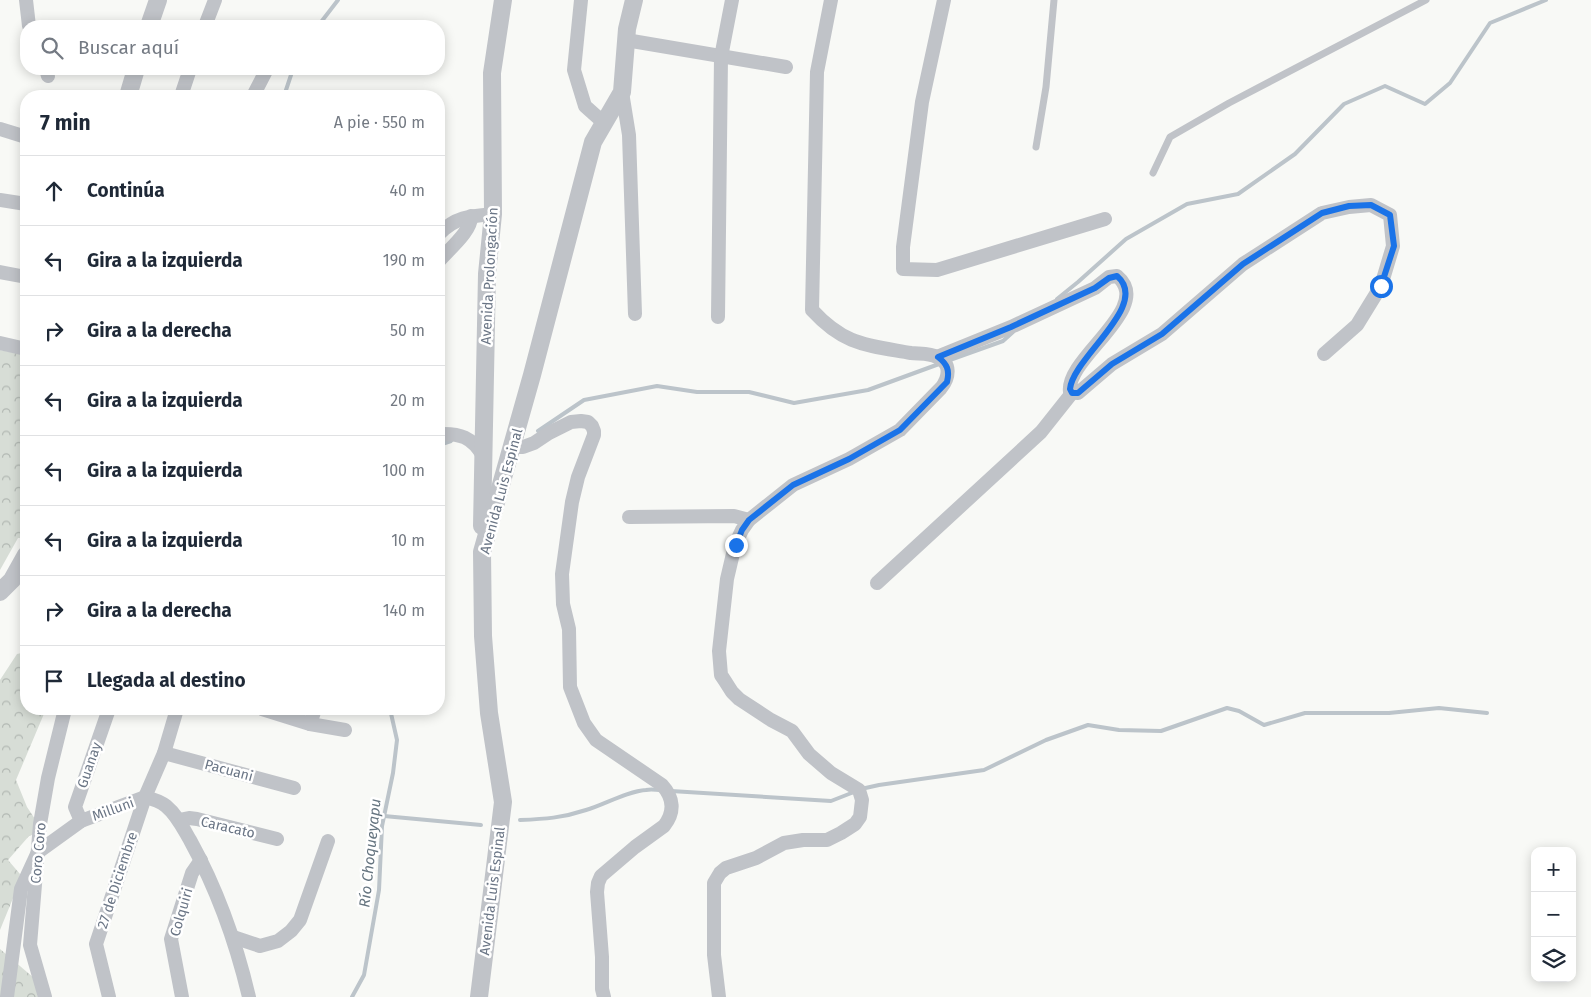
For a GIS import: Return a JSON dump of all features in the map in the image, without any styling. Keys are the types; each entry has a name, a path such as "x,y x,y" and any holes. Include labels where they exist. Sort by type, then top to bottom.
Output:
{"street":[{"path":"26,0 29,20"},
{"path":"151,20 158,0"},
{"path":"207,20 215,0"},
{"name":"Avenida Prolongación","path":"482,552 487,274 493,214 492,73 503,0"},
{"path":"581,0 574,70 585,106 604,123"},
{"name":"Avenida Luis Espinal","path":"479,997 503,802 490,712 482,636 482,552 512,447 593,142 622,92 627,29 634,0"},
{"path":"718,317 721,57 732,0"},
{"path":"831,0 818,72 812,310 828,326 843,337 859,343 938,357 1011,327 1095,288 1109,278 1117,276 1126,290 1124,308 1083,361 1071,382 1070,389 1072,393"},
{"path":"944,0 922,102 903,247 903,269 938,270 1105,219"},
{"path":"626,40 786,68"},
{"path":"130,90 134,75"},
{"path":"182,90 188,75"},
{"path":"256,90 264,75"},
{"path":"622,92 629,135 635,314"},
{"path":"0,129 20,135"},
{"path":"0,200 20,203"},
{"path":"1072,393 1078,393 1112,364 1162,334 1243,264 1322,213 1349,206 1371,205 1390,215 1394,246 1381,286 1357,325 1324,354"},
{"path":"445,227 462,218 493,214"},
{"path":"445,254 469,225 471,216"},
{"path":"0,272 20,276"},
{"path":"0,343 20,348"},
{"path":"719,997 714,955 714,883 720,873 726,868 756,858 784,844 803,840 827,840 832,838 855,824 862,811 862,800 859,790 831,773 809,754 792,730 771,720 732,692 721,675 719,651 727,579 736,545 742,530 749,520 793,485 849,459 900,430 947,382 949,373 947,366 938,357"},
{"path":"877,583 1041,432 1072,393"},
{"path":"512,447 523,447 534,443 571,422 588,422 592,426 594,435 578,477 572,502 562,574 563,604 569,629 570,687 584,723 590,733 602,744 662,785 667,790 671,801 670,819 664,826 614,864 601,876 598,883 602,989 604,997"},
{"path":"445,434 464,436 476,445 483,456"},
{"path":"629,518 734,516 749,520"},
{"path":"0,592 12,580 20,566"},
{"name":"Coro Coro","path":"45,997 30,945 40,824 48,778 64,715"},
{"name":"Guanay","path":"81,821 75,807 106,715"},
{"name":"27 de Diciembre","path":"109,997 96,944 145,797 164,753 175,715"},
{"path":"281,715 310,724 345,730"},
{"path":"310,724 313,715"},
{"name":"Pacuani","path":"164,753 294,788"},
{"name":"Milluni","path":"7,997 21,889 38,852 81,821 145,797 155,799 166,805 179,820 201,860 233,936 250,997"},
{"name":"Caracato","path":"179,820 197,819 277,839"},
{"path":"233,936 260,946 278,941 291,931 300,920 328,841"},
{"name":"Colquiri","path":"182,997 171,939 192,874 201,860"}],"lane":[{"path":"1036,147 1046,86 1054,0"},
{"path":"1153,173 1170,137 1263,85 1426,0"}],"green space":[{"path":"0,350 20,354 20,538 18,538 0,570"},
{"path":"20,653 20,715 43,715 16,780 27,807 43,831 29,836 8,860 20,874 18,886 0,930 0,680 17,654"},
{"path":"0,949 34,978 38,997 0,997"}],"waterway":[{"name":"Río Choqueyapu","path":"323,20 338,0"},
{"path":"1057,299 1126,239 1187,204 1238,194 1295,154 1344,104 1385,86 1425,104 1450,83 1490,23 1546,0"},
{"name":"Río Choqueyapu","path":"286,90 291,75"},
{"path":"947,361 1003,341 1013,332"},
{"path":"538,431 584,400 657,386 697,392 749,392 794,403 868,390 939,364"},
{"path":"445,443 451,441"},
{"path":"861,789 984,770 1046,740 1088,725 1119,730 1161,731 1227,708 1239,711 1264,725 1305,713 1389,713 1439,708 1487,713"},
{"name":"Río Choqueyapu","path":"352,997 364,975 379,890 382,826 393,773 397,740 391,715"},
{"path":"520,820 546,819 569,815 593,808 623,795 639,791 661,790"},
{"path":"671,791 831,801 854,792"},
{"path":"384,816 481,825"}],"route":[{"path":"736,545 742,530 749,520 793,485 849,459 900,430 947,382 949,373 947,366 938,357 959,350 1011,327 1095,288 1109,278 1117,276 1126,290 1124,308 1083,361 1071,382 1070,392 1075,394 1112,364 1171,328 1243,264 1322,213 1349,206 1371,205 1390,215 1394,246 1381,286"}]}
